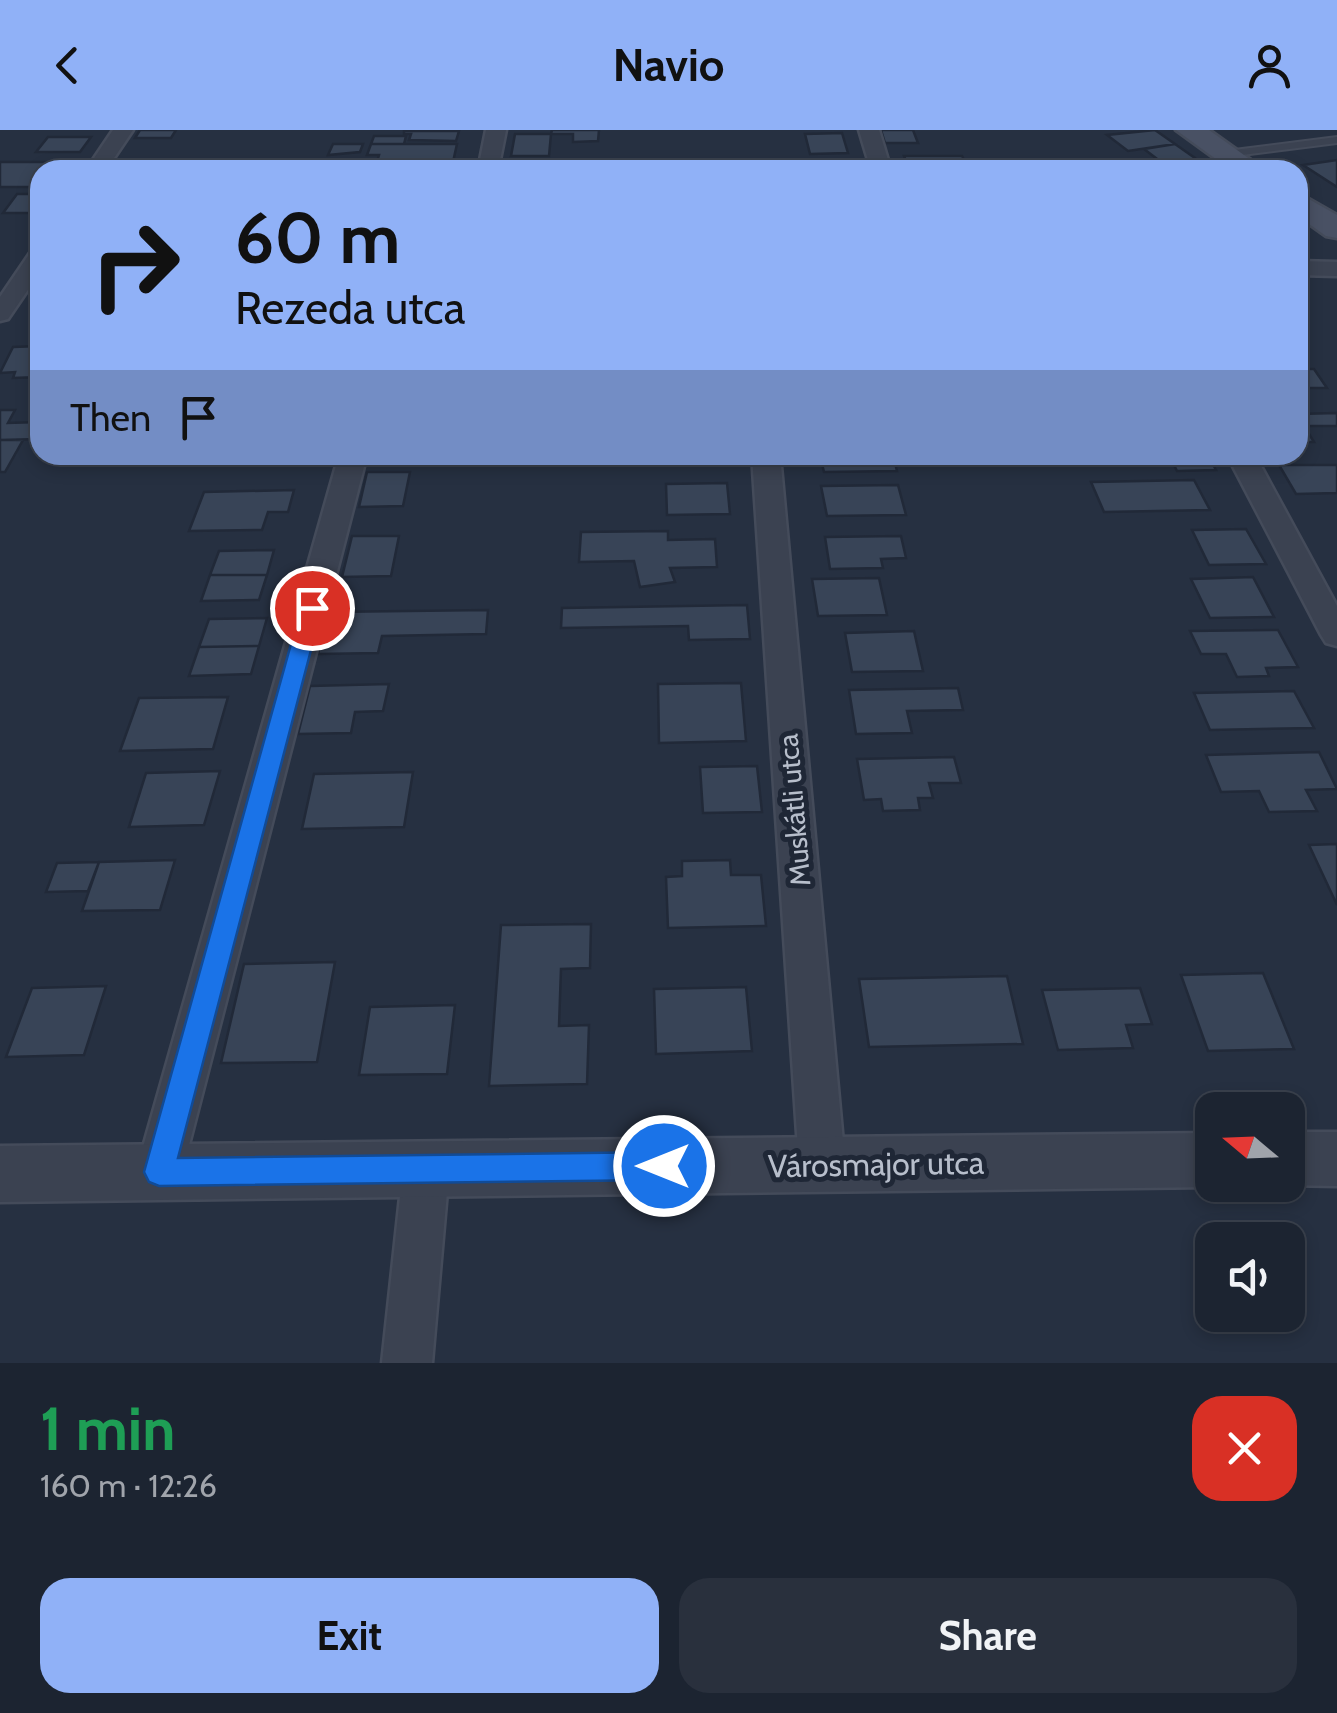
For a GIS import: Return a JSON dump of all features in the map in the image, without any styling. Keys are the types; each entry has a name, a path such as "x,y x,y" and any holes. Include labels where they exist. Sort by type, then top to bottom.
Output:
{"main road":[{"path":"1190,130 1235,160"},
{"path":"1308,209 1337,229"}],"street":[{"path":"103,160 123,130"},
{"path":"490,160 496,130"},
{"path":"869,130 878,160"},
{"path":"0,274 30,268"},
{"path":"1308,268 1337,269"},
{"path":"0,314 30,275"},
{"path":"159,1172 350,465"},
{"name":"Muskátli utca","path":"767,465 822,1164"},
{"path":"1246,465 1337,635"},
{"path":"1305,1160 1337,1159"},
{"name":"Városmajor utca","path":"0,1174 1195,1160"},
{"path":"406,1363 426,1169"}],"lane":[{"path":"1247,160 1337,140"}],"building":[{"path":"140,130 176,130 171,138 135,138"},
{"path":"552,130 599,130 598,141 573,142 573,134 551,134"},
{"path":"881,130 913,130 918,143 885,143"},
{"path":"1155,130 1175,144 1128,151 1107,135"},
{"path":"404,131 459,131 456,141 409,140 411,134"},
{"path":"842,133 848,153 810,154 805,134"},
{"path":"515,134 551,134 549,156 511,156"},
{"path":"374,136 406,136 404,144 371,144"},
{"path":"48,137 91,137 80,152 36,152"},
{"path":"333,144 363,144 360,152 328,155"},
{"path":"371,144 457,144 453,160 378,160 379,155 367,155"},
{"path":"1175,144 1198,160 1158,160 1144,149"},
{"path":"904,156 962,156 964,160 906,160"},
{"path":"1337,160 1337,187 1308,168 1308,164"},
{"path":"0,162 30,162 30,187 0,187"},
{"path":"17,194 30,194 30,213 3,213"},
{"path":"30,346 30,377 13,378 15,372 0,373 13,347"},
{"path":"1308,369 1314,369 1327,388 1308,388"},
{"path":"0,410 15,410 8,423 30,422 30,439 0,440"},
{"path":"1337,413 1337,426 1308,426 1308,414"},
{"path":"0,440 23,440 5,472 0,472"},
{"path":"822,465 896,465 897,471 824,472"},
{"path":"1174,465 1213,465 1216,470 1177,471"},
{"path":"1279,465 1337,465 1337,493 1296,494"},
{"path":"367,472 410,472 403,506 359,507"},
{"path":"1194,480 1210,510 1104,512 1091,482"},
{"path":"727,483 730,514 667,515 666,484"},
{"path":"898,485 906,515 827,516 821,486"},
{"path":"294,490 288,512 268,512 262,530 189,531 204,492"},
{"path":"1246,529 1266,564 1209,565 1192,530"},
{"path":"668,531 668,540 715,539 717,567 670,568 675,582 640,587 634,561 579,562 581,532"},
{"path":"352,536 399,536 391,576 342,577"},
{"path":"901,536 906,558 881,559 883,568 830,569 825,537"},
{"path":"274,550 267,575 210,575 219,551"},
{"path":"210,575 267,575 259,600 201,601"},
{"path":"1253,577 1274,617 1210,618 1191,579"},
{"path":"879,578 887,615 818,616 812,579"},
{"path":"747,605 750,639 689,640 688,626 561,628 562,608"},
{"path":"488,610 486,634 382,636 378,653 318,654 328,612"},
{"path":"267,618 259,646 199,647 209,619"},
{"path":"1278,630 1298,667 1266,668 1269,676 1237,677 1226,654 1201,654 1190,631"},
{"path":"914,631 923,671 852,672 845,633"},
{"path":"259,646 251,674 189,676 199,647"},
{"path":"741,683 746,741 659,743 658,684"},
{"path":"389,684 383,711 355,712 351,733 298,734 310,686"},
{"path":"958,688 963,710 907,711 912,733 856,734 849,690"},
{"path":"1294,691 1314,728 1210,730 1194,693"},
{"path":"228,697 213,749 120,751 139,698"},
{"path":"1319,752 1337,789 1306,790 1317,811 1269,812 1259,791 1221,792 1206,755"},
{"path":"954,757 961,783 929,783 933,798 918,798 920,810 883,811 881,799 864,800 857,759"},
{"path":"757,766 762,812 703,813 700,767"},
{"path":"220,771 204,825 129,827 146,773"},
{"path":"413,772 404,827 302,829 314,774"},
{"path":"1337,844 1337,905 1309,845"},
{"path":"175,860 160,910 82,911 99,862"},
{"path":"730,860 731,875 761,875 766,926 668,928 666,877 682,876 682,861"},
{"path":"99,862 88,891 46,892 57,863"},
{"path":"591,924 590,968 561,969 559,1026 589,1025 587,1084 489,1086 501,925"},
{"path":"335,962 317,1062 221,1063 244,964"},
{"path":"1263,973 1294,1049 1208,1051 1181,975"},
{"path":"1007,976 1023,1044 869,1047 859,979"},
{"path":"106,986 84,1055 6,1057 32,988"},
{"path":"746,987 752,1051 656,1054 654,989"},
{"path":"1140,988 1152,1024 1126,1025 1133,1048 1058,1050 1042,990"},
{"path":"455,1005 447,1074 359,1075 370,1007"}],"route":[{"path":"312,608 159,1172 664,1166"}]}
